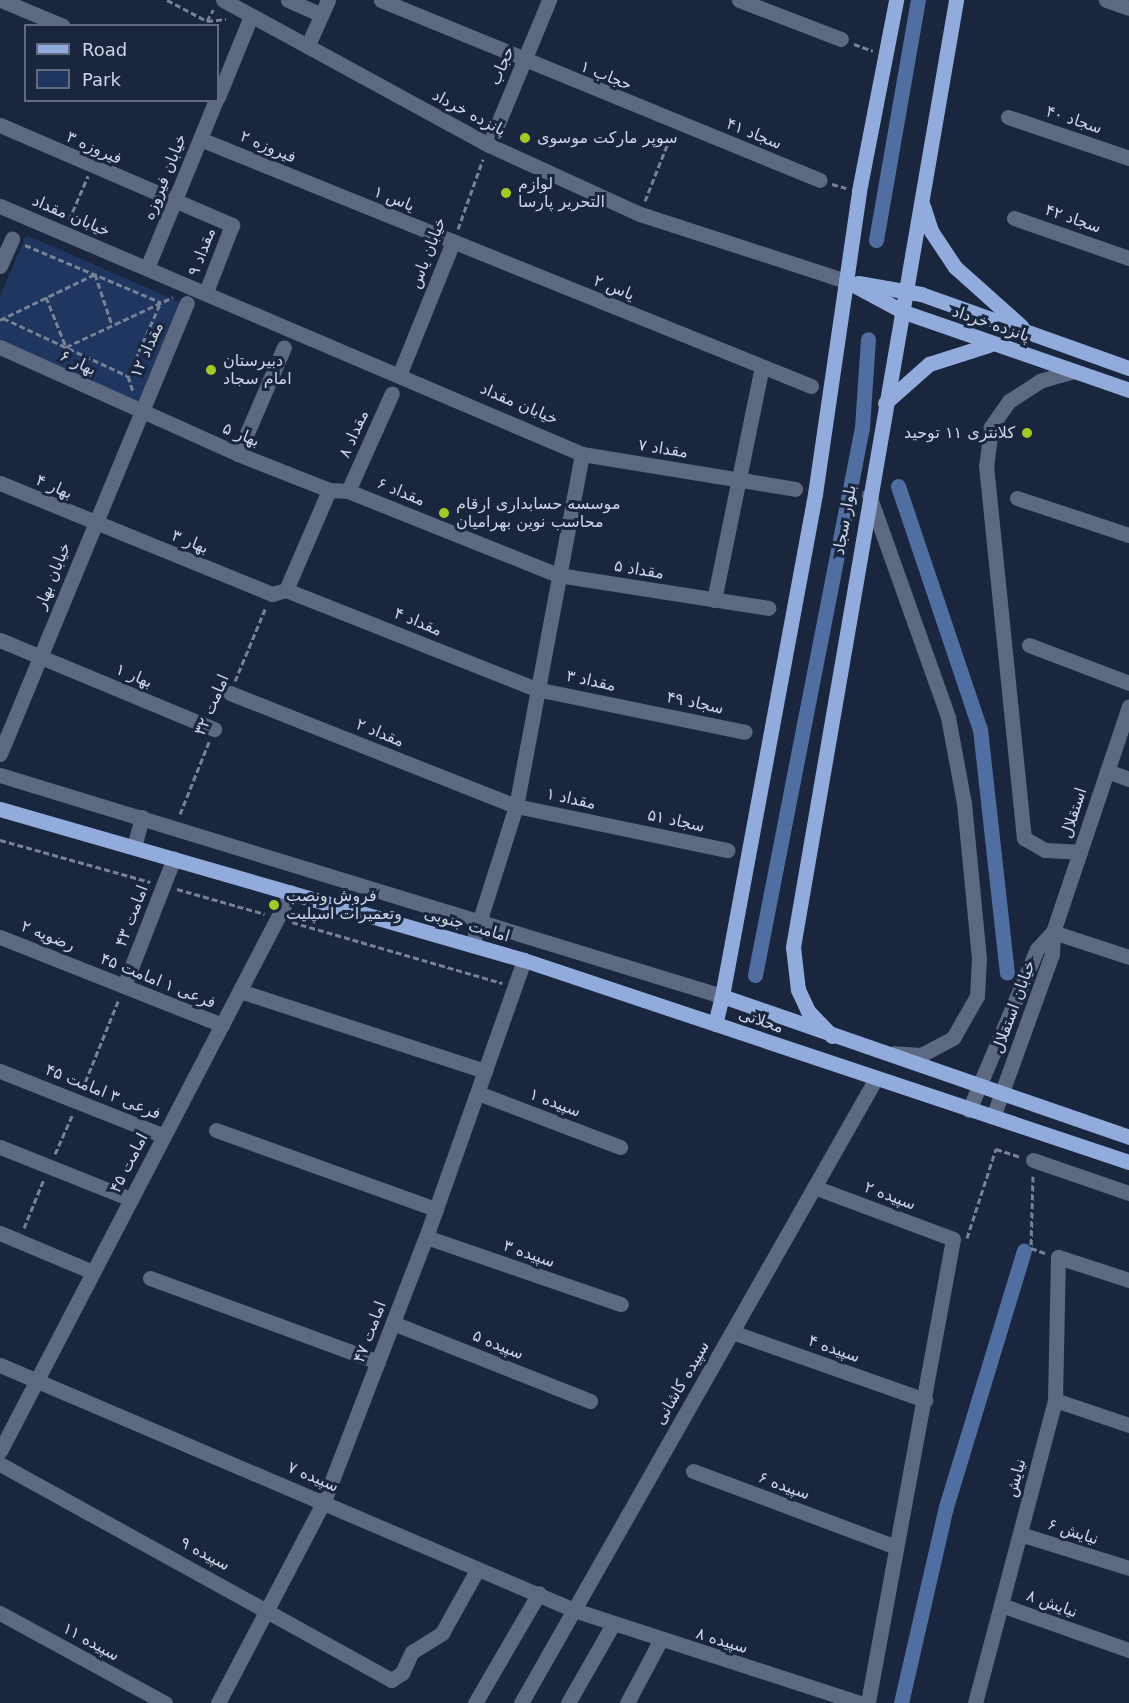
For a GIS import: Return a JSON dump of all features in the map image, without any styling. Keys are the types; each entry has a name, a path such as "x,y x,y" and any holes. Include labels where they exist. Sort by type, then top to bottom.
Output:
{"main road":[{"path":"722,996 814,494 859,191 896,0"},
{"name":"بلوار سجاد","path":"832,1036 808,1011 798,990 793,947 868,493 904,312 921,198 956,0"},
{"path":"921,198 931,231 955,267 985,299 1035,337"},
{"name":"پانزده خرداد","path":"846,281 907,290 1035,337 1129,368"},
{"name":"پانزده خرداد","path":"846,281 904,312 992,345 1129,390"},
{"path":"885,403 929,364 964,348 992,345"},
{"name":"امامت جنوبی","path":"0,808 524,960 715,1024"},
{"name":"محلاتی","path":"1129,1137 873,1052 722,996 715,1024 875,1080 1129,1162"}],"street":[{"path":"1,0 58,24"},
{"name":"پانزده خرداد","path":"223,0 489,145 640,214 846,281"},
{"path":"288,0 321,15"},
{"path":"308,45 328,0"},
{"name":"حجاب ۱","path":"381,0 523,62 676,123"},
{"name":"حجاب","path":"489,145 549,0"},
{"path":"739,0 841,39"},
{"path":"1106,0 1129,8"},
{"name":"خیابان فیروزه","path":"219,92 251,16"},
{"name":"خیابان فیروزه","path":"147,268 215,102"},
{"name":"سجاد ۴۰","path":"1008,117 1129,158"},
{"name":"سجاد ۴۱","path":"676,123 819,180"},
{"name":"فیروزه ۳","path":"0,125 174,202 232,225"},
{"name":"فیروزه ۲","path":"200,138 321,189"},
{"name":"یاس ۱","path":"321,189 453,242"},
{"name":"خیابان مقداد","path":"0,206 400,373 582,454"},
{"name":"سجاد ۴۲","path":"1014,218 1124,256"},
{"name":"مقداد ۹","path":"206,292 232,225"},
{"path":"0,266 12,239"},
{"name":"یاس ۲","path":"453,242 811,386"},
{"name":"خیابان یاس","path":"400,373 453,242"},
{"name":"مقداد ۱۲","path":"140,412 187,303"},
{"name":"بهار ۶","path":"0,347 140,412"},
{"path":"238,454 284,347"},
{"path":"714,600 762,368"},
{"path":"1074,371 1040,381 1009,401 991,427 986,465 1024,838 1045,850 1080,852"},
{"name":"مقداد ۸","path":"348,490 392,393"},
{"name":"بهار ۵","path":"140,412 329,490"},
{"name":"خیابان بهار","path":"0,754 140,412"},
{"path":"472,945 516,806 536,688 582,454"},
{"name":"مقداد ۷","path":"582,454 795,489"},
{"name":"بهار ۴","path":"0,483 94,524"},
{"path":"279,592 329,490"},
{"name":"مقداد ۶","path":"329,490 348,490 558,575"},
{"path":"868,493 948,717 964,803 979,958 977,996 968,1020 953,1038 921,1055 873,1052"},
{"path":"1017,498 1129,535"},
{"name":"بهار ۳","path":"94,524 279,592"},
{"name":"مقداد ۵","path":"558,575 768,608"},
{"name":"مقداد ۴","path":"279,592 536,688"},
{"name":"بهار ۱","path":"0,640 214,729"},
{"path":"1029,645 1129,682"},
{"name":"مقداد ۳","path":"536,688 638,710"},
{"name":"مقداد ۲","path":"230,693 516,806"},
{"name":"استقلال","path":"1053,932 1129,706"},
{"name":"سجاد ۴۹","path":"638,710 746,732"},
{"path":"1107,771 1129,778"},
{"path":"0,775 480,919 722,996"},
{"name":"مقداد ۱","path":"516,806 617,827"},
{"path":"134,847 142,817"},
{"name":"سجاد ۵۱","path":"617,827 727,850"},
{"name":"امامت ۴۳","path":"124,987 174,858"},
{"name":"امامت ۴۵","path":"0,1451 291,892"},
{"path":"969,1110 977,1086 1037,949 1053,932 1129,957"},
{"name":"خیابان استقلال","path":"993,1117 1052,954 1053,932"},
{"name":"رضویه ۲","path":"0,936 82,969"},
{"name":"امامت ۴۷","path":"218,1703 324,1501 426,1238 524,960"},
{"name":"فرعی ۱ امامت ۴۵","path":"82,969 222,1025"},
{"path":"240,991 485,1071"},
{"name":"فرعی ۳ امامت ۴۵","path":"0,1071 164,1136"},
{"name":"سپیده کاشانی","path":"521,1703 875,1080"},
{"name":"سپیده ۱","path":"477,1093 620,1147"},
{"path":"216,1130 436,1209"},
{"path":"0,1147 131,1199"},
{"path":"1033,1160 1129,1193"},
{"name":"سپیده ۲","path":"814,1187 953,1239"},
{"path":"0,1233 93,1272"},
{"name":"سپیده ۳","path":"426,1238 621,1304"},
{"path":"868,1703 896,1547 926,1400 953,1239"},
{"path":"1058,1257 1129,1280"},
{"name":"نیایش","path":"975,1703 1056,1400 1058,1257"},
{"path":"150,1278 378,1362"},
{"name":"سپیده ۵","path":"393,1323 590,1401"},
{"name":"سپیده ۴","path":"732,1332 926,1400"},
{"name":"سپیده ۷","path":"0,1365 324,1501 477,1570 539,1593 574,1610"},
{"path":"1056,1400 1129,1425"},
{"name":"سپیده ۹","path":"0,1464 267,1608 391,1680 402,1673 412,1652 442,1633 477,1570"},
{"name":"سپیده ۶","path":"693,1471 896,1547"},
{"name":"نیایش ۶","path":"1020,1534 1122,1566"},
{"path":"475,1703 539,1593"},
{"name":"نیایش ۸","path":"1001,1605 1129,1650"},
{"name":"سپیده ۸","path":"574,1610 660,1641 861,1703"},
{"name":"سپیده ۱۱","path":"0,1613 165,1703"},
{"path":"568,1703 613,1624"},
{"path":"627,1703 660,1641"}],"path":[{"path":"167,0 207,21 251,16"},
{"path":"841,39 886,55"},
{"path":"640,214 676,123"},
{"name":"خیابان یاس","path":"453,242 489,145"},
{"path":"63,232 93,167"},
{"path":"819,180 859,191"},
{"path":"12,239 161,302"},
{"path":"2,319 95,274"},
{"path":"95,274 112,325"},
{"path":"46,297 66,347"},
{"path":"66,347 161,302"},
{"path":"2,319 129,376 161,302"},
{"name":"امامت ۳۲","path":"230,693 279,592"},
{"name":"امامت ۳۲","path":"176,826 214,729"},
{"path":"0,840 515,987"},
{"path":"953,1239 969,1238 996,1149 1033,1160 1032,1248 1058,1257"}],"green space":[{"path":"26,235 182,303 139,402 0,341 0,296"}],"waterway":[{"path":"876,240 918,0"},
{"path":"755,975 862,427 868,339"},
{"path":"898,486 980,729 1007,973"},
{"path":"901,1703 946,1507 1024,1251"}],"place":[{"name":"سوپر مارکت موسوی","path":"525,138"},
{"name":"لوازم التحریر پارسا","path":"506,193"},
{"name":"دبیرستان امام سجاد","path":"211,370"},
{"name":"کلانتری ۱۱ توحید","path":"1027,433"},
{"name":"موسسه حسابداری ارقام محاسب نوین بهرامیان","path":"444,513"},
{"name":"فروش ونصب وتعمیرات اسپلیت","path":"274,905"}]}
